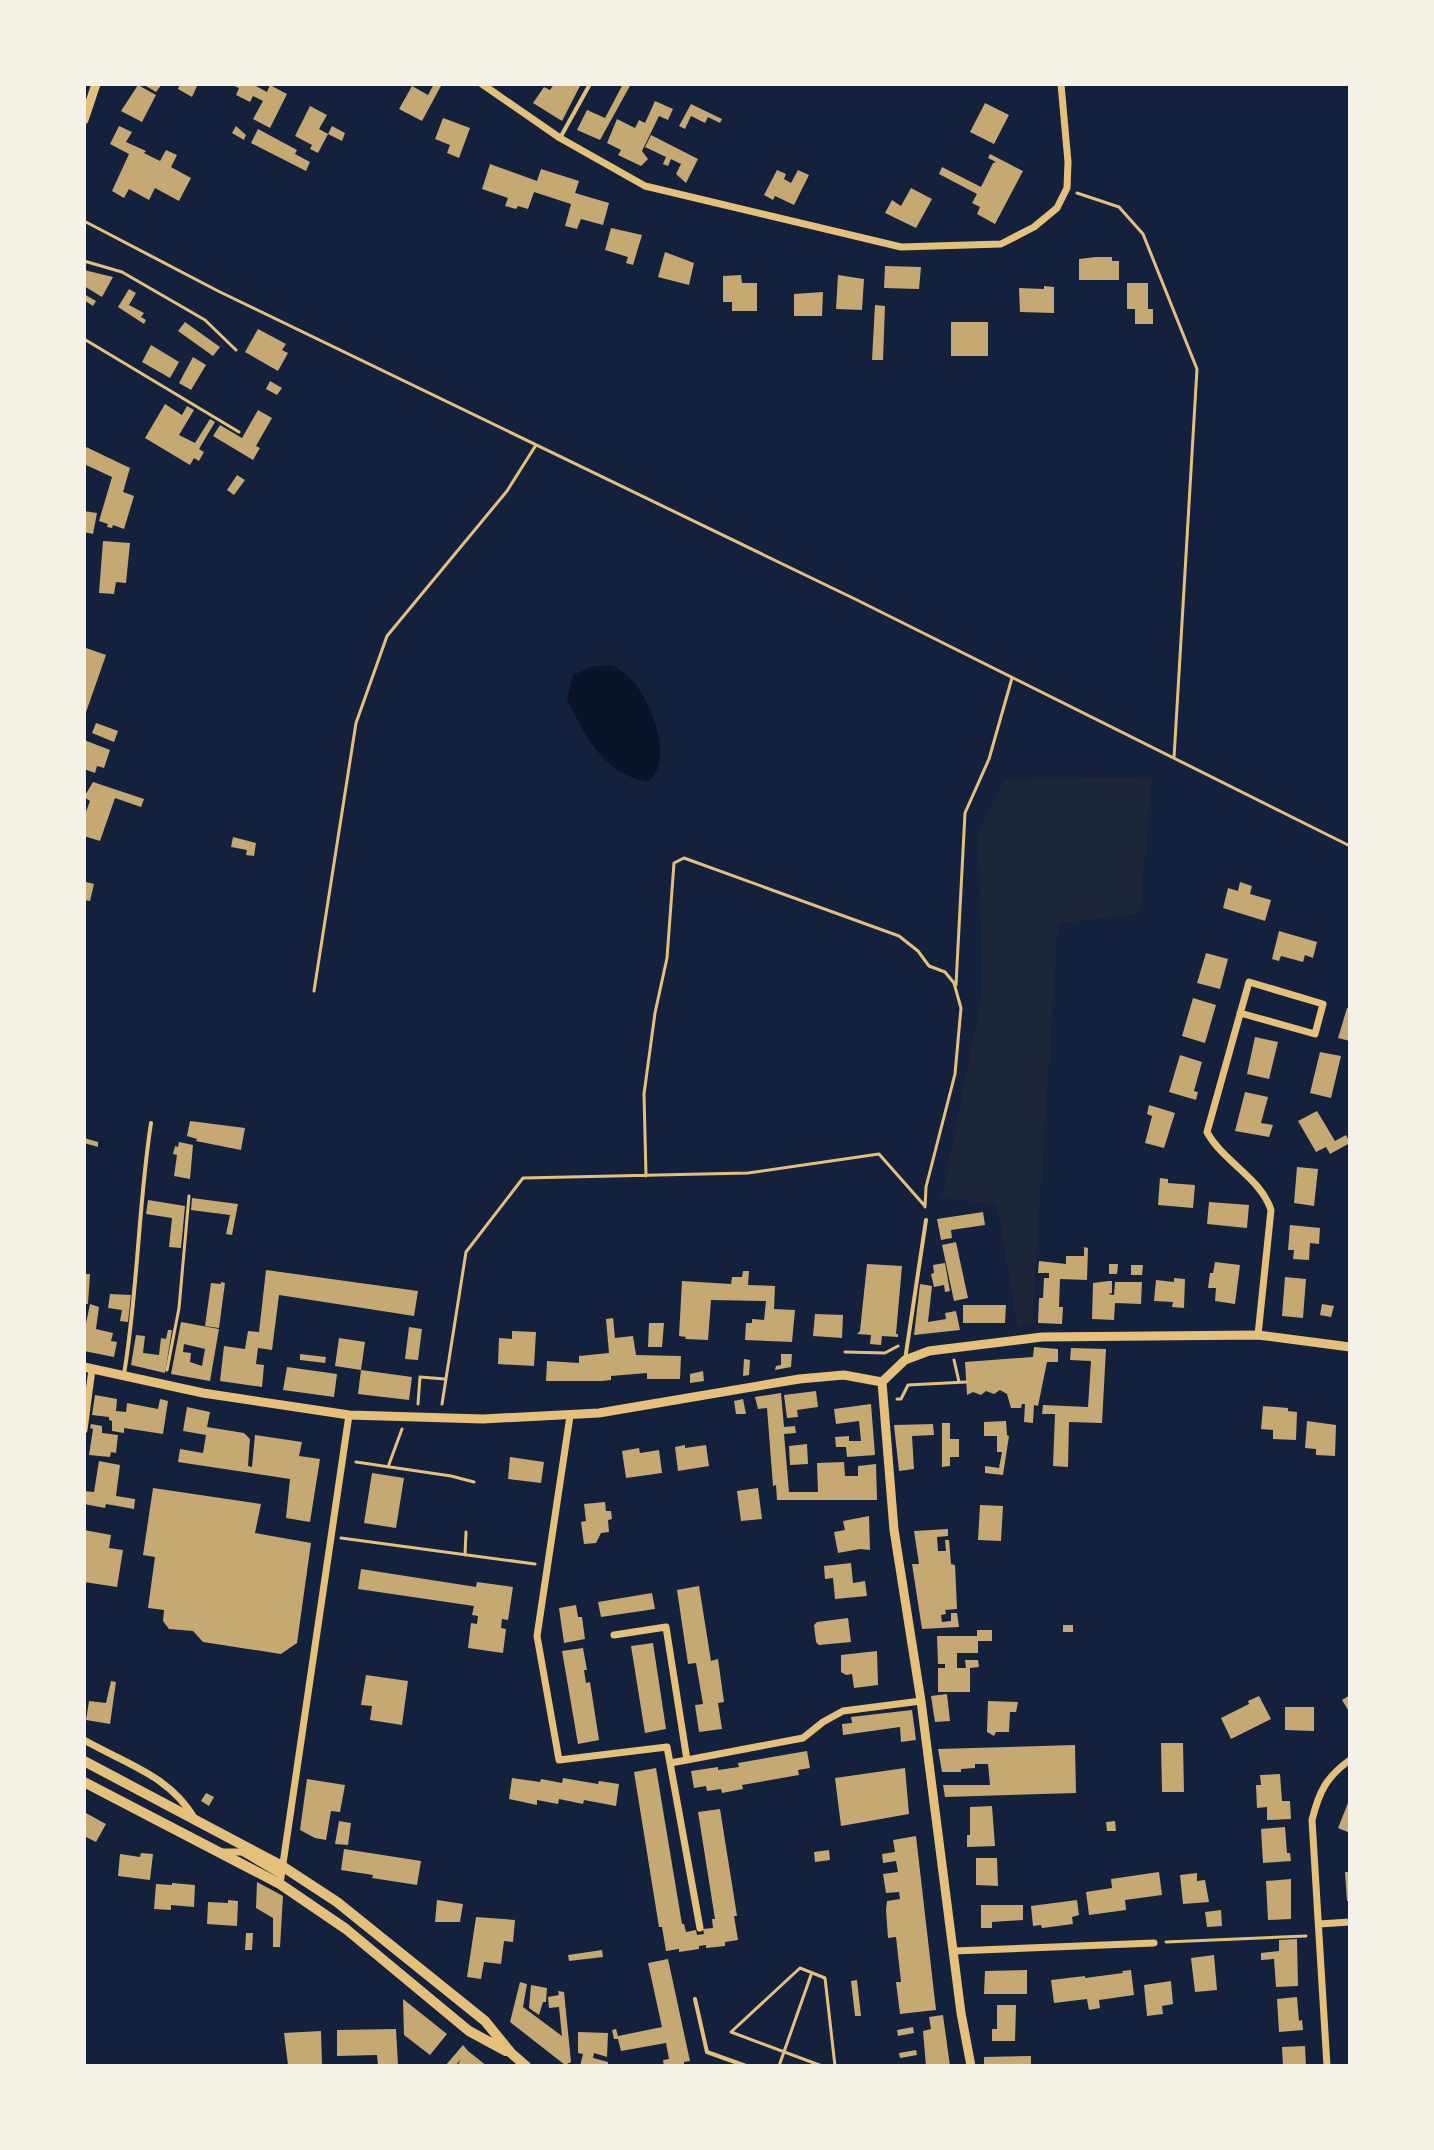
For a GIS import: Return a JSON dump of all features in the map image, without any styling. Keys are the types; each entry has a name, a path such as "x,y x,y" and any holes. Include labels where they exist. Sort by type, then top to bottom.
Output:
{"main road":[{"path":"84,1761 195,1819 281,1875 469,2031 511,2053"},
{"path":"84,1782 224,1852 337,1902 474,2012 526,2066"}],"street":[{"path":"84,120 96,84"},
{"path":"482,84 560,138 645,186 901,247 1001,244 1034,227 1057,208 1067,188 1068,162 1061,84"},
{"path":"1240,1013 1315,1034 1323,1004 1249,982 1240,1013 1207,1132 1214,1146 1267,1197 1271,1210 1258,1335"},
{"path":"971,2066 921,1701 894,1530 882,1382 905,1360 929,1351 1042,1337 1258,1335 1350,1347"},
{"path":"84,1430 88,1368 164,1386 349,1415 483,1419 599,1413 799,1379 844,1375 882,1382"},
{"path":"281,1875 349,1415"},
{"path":"570,1416 537,1636 559,1760 667,1747 700,1928"},
{"path":"614,1635 666,1627 687,1760"},
{"path":"670,1763 803,1738 843,1711 921,1701"},
{"path":"84,1740 151,1775 183,1799 195,1819"},
{"path":"1327,2066 1312,1820 1318,1793 1350,1760"},
{"path":"1319,1924 1350,1922"},
{"path":"954,1951 1154,1943"}],"lane":[{"path":"560,138 590,84"},
{"path":"124,1377 133,1322 143,1174 151,1123"},
{"path":"905,1360 926,1220"},
{"path":"695,1999 707,2052 746,2066"}],"path":[{"path":"1067,188 1119,207 1143,234 1197,369 1174,758"},
{"path":"84,221 218,291 1350,846"},
{"path":"84,261 122,272 205,320 236,350"},
{"path":"84,339 239,432"},
{"path":"314,991 356,723 387,636 507,491 536,445"},
{"path":"440,1417 466,1252 523,1178 748,1173 879,1154 925,1207 926,1187 955,1074 961,1008 956,988 965,813 989,759 1012,678"},
{"path":"646,1176 644,1094 655,1013 667,958 674,863 684,858 899,936 918,951 929,966 945,972 956,988"},
{"path":"164,1386 179,1308 189,1196"},
{"path":"845,1352 885,1353 908,1340"},
{"path":"951,1349 959,1382"},
{"path":"418,1405 420,1377 445,1379"},
{"path":"882,1402 901,1399 908,1385 966,1382"},
{"path":"388,1467 404,1417"},
{"path":"342,1461 474,1482"},
{"path":"465,1555 466,1532"},
{"path":"331,1536 547,1566"},
{"path":"1154,1943 1319,1935"},
{"path":"822,2066 731,2032 800,1968 811,1975 825,1978 835,2066"},
{"path":"779,2066 811,1975"}],"shaded area":[{"path":"594,666 613,666 624,673 644,697 651,712 660,745 660,760 648,782 619,771 607,762 589,740 567,700 573,675"},
{"path":"1152,777 1140,913 1058,924 1032,1323 1018,1327 997,1204 942,1198 983,989 978,832 1004,780"}],"building":[{"path":"147,84 162,84 156,92"},
{"path":"180,84 198,84 192,97 178,89"},
{"path":"230,84 252,84 267,92 270,85 287,94 270,128 253,119 263,101 253,96 250,102 236,95 239,88"},
{"path":"434,84 442,84 422,121 399,109 412,86 428,95"},
{"path":"554,84 581,84 562,121 533,103 544,87 550,90"},
{"path":"623,84 631,84 600,140 577,130 587,110 605,118"},
{"path":"138,85 156,95 142,122 121,111"},
{"path":"655,101 673,109 668,120 659,116 642,151 648,159 641,166 618,155 621,150 607,143 617,119 635,128 639,120 645,123"},
{"path":"985,103 1009,115 994,144 970,132"},
{"path":"691,104 722,119 720,123 708,117 705,123 691,116 685,129 679,126"},
{"path":"310,106 327,115 319,129 328,134 318,153 310,149 312,145 295,136"},
{"path":"443,118 470,128 459,158 447,153 450,145 435,139"},
{"path":"119,126 132,132 126,142 160,161 166,150 177,155 171,167 191,178 179,201 155,188 149,200 129,189 124,198 112,191 129,154 110,144"},
{"path":"236,126 246,135 244,140 232,133"},
{"path":"332,126 345,133 342,141 328,134"},
{"path":"258,129 297,150 295,154 310,162 306,171 251,143"},
{"path":"651,135 698,159 686,183 676,174 681,164 671,159 668,166 663,164 666,157 645,147"},
{"path":"990,154 1023,171 995,224 977,214 980,207 972,203 977,194 939,174 942,167 981,187 996,162 988,158"},
{"path":"490,164 537,181 541,169 579,181 575,193 609,203 603,225 581,219 577,229 565,226 571,204 534,192 528,209 505,206 508,198 482,189"},
{"path":"777,170 786,174 784,179 791,183 798,170 809,175 794,205 775,196 773,200 764,195"},
{"path":"911,188 932,199 916,228 885,213 892,200 901,206"},
{"path":"611,228 642,235 633,265 626,263 628,257 605,250"},
{"path":"665,252 694,263 689,285 658,277"},
{"path":"1112,257 1112,261 1119,261 1119,280 1079,280 1079,259"},
{"path":"885,266 921,267 919,289 884,288"},
{"path":"84,270 113,277 102,297 84,286"},
{"path":"741,275 742,283 757,283 757,311 732,311 732,302 723,302 723,276"},
{"path":"838,275 864,279 862,310 836,309"},
{"path":"1127,283 1148,283 1148,309 1153,309 1153,324 1135,324 1135,309 1127,309"},
{"path":"1044,286 1054,287 1054,313 1020,312 1019,288 1044,289"},
{"path":"129,289 136,293 129,305 144,313 141,317 146,320 144,324 118,307"},
{"path":"823,292 822,316 794,316 794,294"},
{"path":"84,294 96,301 93,306 84,300"},
{"path":"875,305 885,306 883,360 872,360"},
{"path":"185,322 220,347 213,356 178,331"},
{"path":"951,322 988,322 988,356 951,356"},
{"path":"258,329 286,344 282,350 288,353 278,371 245,352"},
{"path":"151,345 179,362 170,378 142,362"},
{"path":"193,357 206,365 191,390 179,383"},
{"path":"270,381 282,388 277,395 266,389"},
{"path":"165,404 182,415 187,406 194,410 179,435 195,443 210,419 215,422 199,449 204,452 199,461 194,458 190,465 145,438"},
{"path":"258,410 272,418 256,446 260,448 253,460 213,436 220,425 242,438"},
{"path":"84,446 130,468 123,492 134,496 124,529 113,525 112,528 107,527 108,524 99,521 112,477 84,464"},
{"path":"237,475 245,480 234,495 227,490"},
{"path":"84,511 97,513 93,534 84,532"},
{"path":"103,541 130,543 126,583 116,582 114,594 99,593"},
{"path":"86,648 106,655 84,718 84,653"},
{"path":"96,723 118,731 114,742 92,733"},
{"path":"84,740 110,750 104,768 97,766 95,773 84,769"},
{"path":"93,782 144,799 141,807 115,798 100,841 84,836 84,817 90,801 84,797"},
{"path":"233,837 256,843 254,856 246,855 247,850 231,847"},
{"path":"86,882 94,884 90,901 84,900"},
{"path":"1240,882 1252,886 1250,894 1271,900 1265,921 1223,908 1228,888 1238,891"},
{"path":"1279,931 1317,942 1313,958 1305,955 1303,962 1281,956 1279,961 1272,959"},
{"path":"1206,953 1228,959 1220,989 1197,983"},
{"path":"1193,998 1216,1005 1205,1043 1182,1036"},
{"path":"1347,1008 1350,1008 1350,1041 1338,1038"},
{"path":"1255,1037 1278,1042 1269,1079 1247,1074"},
{"path":"1320,1052 1341,1056 1331,1098 1310,1093"},
{"path":"1180,1055 1202,1062 1194,1091 1198,1092 1196,1100 1169,1092"},
{"path":"1245,1092 1268,1097 1261,1123 1273,1125 1269,1137 1235,1131"},
{"path":"1149,1105 1175,1113 1164,1148 1145,1143 1152,1116 1147,1114"},
{"path":"1317,1111 1335,1141 1346,1135 1350,1143 1330,1154 1326,1147 1316,1152 1298,1121"},
{"path":"190,1121 245,1128 241,1150 196,1141 187,1136"},
{"path":"84,1138 98,1142 98,1147 84,1143"},
{"path":"179,1142 193,1145 190,1179 174,1176 177,1155 173,1154"},
{"path":"1297,1167 1318,1169 1314,1206 1294,1203"},
{"path":"1160,1178 1168,1179 1168,1183 1195,1185 1193,1208 1158,1205"},
{"path":"192,1198 238,1204 232,1235 226,1234 230,1215 191,1210"},
{"path":"148,1200 185,1206 181,1248 169,1247 172,1218 146,1214"},
{"path":"1209,1202 1249,1205 1247,1228 1207,1224"},
{"path":"983,1212 985,1225 951,1230 952,1238 941,1240 937,1219"},
{"path":"1290,1225 1320,1228 1319,1244 1310,1243 1309,1260 1293,1259 1294,1250 1288,1250"},
{"path":"956,1242 968,1298 954,1301 942,1245"},
{"path":"1084,1247 1088,1248 1087,1280 1060,1279 1062,1324 1038,1323 1039,1298 1043,1298 1044,1278 1049,1278 1049,1273 1038,1273 1039,1261 1066,1264 1066,1256 1084,1256"},
{"path":"1215,1262 1240,1265 1235,1304 1215,1301 1216,1288 1208,1288"},
{"path":"945,1263 950,1291 945,1292 944,1285 934,1287 931,1274 934,1273 933,1265"},
{"path":"867,1264 902,1266 898,1337 882,1336 881,1345 870,1344 871,1335 857,1334 860,1331"},
{"path":"1109,1264 1118,1264 1117,1274 1109,1274"},
{"path":"1131,1265 1143,1265 1142,1275 1131,1275"},
{"path":"266,1270 418,1291 414,1316 279,1295 272,1350 258,1348 256,1364 264,1365 262,1387 220,1381 224,1346 245,1349 248,1331 259,1332"},
{"path":"743,1271 749,1271 748,1285 775,1286 774,1309 795,1310 792,1342 745,1340 746,1323 752,1323 752,1319 764,1320 766,1301 711,1300 708,1340 679,1336 682,1281 731,1284 732,1277 742,1277"},
{"path":"84,1274 90,1274 88,1304 84,1304"},
{"path":"1285,1277 1306,1279 1303,1318 1282,1316"},
{"path":"1174,1278 1185,1279 1184,1308 1172,1307 1173,1302 1154,1301 1156,1280 1174,1282"},
{"path":"1112,1281 1112,1293 1108,1294 1114,1295 1115,1282 1142,1282 1141,1304 1115,1303 1114,1320 1092,1319 1093,1283"},
{"path":"211,1283 225,1283 219,1328 205,1326"},
{"path":"920,1284 932,1286 928,1322 946,1319 945,1313 956,1311 960,1330 914,1335"},
{"path":"110,1294 131,1295 128,1322 120,1321 122,1310 108,1308"},
{"path":"90,1304 99,1307 96,1329 113,1333 111,1341 117,1342 114,1357 84,1351"},
{"path":"1322,1304 1334,1306 1331,1317 1320,1315"},
{"path":"963,1305 1006,1305 1005,1323 963,1323"},
{"path":"815,1314 843,1315 842,1338 813,1336"},
{"path":"613,1318 615,1338 633,1336 636,1355 681,1356 680,1379 647,1379 647,1373 611,1376 611,1380 601,1381 546,1381 547,1361 579,1363 579,1356 609,1353 606,1319"},
{"path":"181,1322 219,1329 210,1381 171,1374","holes":["184,1344 205,1349 202,1366 190,1362 191,1353 183,1352"]},
{"path":"649,1323 664,1323 662,1347 648,1347"},
{"path":"409,1327 422,1329 418,1360 405,1359"},
{"path":"168,1330 172,1330 165,1373 131,1365 136,1335 145,1336 143,1353 159,1355 161,1338 166,1339"},
{"path":"512,1331 536,1332 534,1366 498,1364 499,1338 512,1339"},
{"path":"339,1338 365,1342 361,1370 335,1366"},
{"path":"1034,1347 1058,1349 1058,1362 1047,1362 1038,1406 1034,1405 1033,1423 1024,1422 1025,1404 1021,1408 1011,1408 1007,1394 1000,1390 994,1394 986,1391 981,1395 973,1392 967,1395 965,1362 1033,1357"},
{"path":"1071,1348 1106,1349 1102,1423 1069,1422 1068,1467 1053,1466 1055,1414 1042,1414 1043,1405 1088,1407 1091,1361 1070,1360"},
{"path":"300,1354 326,1357 325,1363 300,1360"},
{"path":"781,1354 792,1354 791,1367 775,1370 776,1366 781,1365"},
{"path":"744,1359 750,1360 749,1375 743,1376"},
{"path":"287,1367 337,1374 334,1397 283,1390"},
{"path":"361,1370 412,1377 409,1400 358,1394"},
{"path":"703,1371 704,1381 690,1383 690,1374"},
{"path":"816,1391 818,1407 797,1410 798,1417 787,1418 784,1395"},
{"path":"781,1393 784,1427 795,1426 796,1433 784,1434 789,1492 818,1492 817,1463 844,1462 845,1476 858,1476 858,1466 876,1464 877,1500 777,1500 776,1485 773,1486 767,1408 758,1409 755,1397"},
{"path":"95,1395 117,1399 116,1411 126,1412 127,1403 158,1409 160,1399 168,1401 163,1434 124,1428 124,1433 112,1431 109,1417 92,1415"},
{"path":"743,1399 746,1414 736,1414 734,1401"},
{"path":"871,1404 875,1455 847,1457 846,1447 836,1447 835,1437 849,1436 849,1441 861,1441 859,1421 836,1424 834,1409"},
{"path":"1263,1406 1297,1412 1296,1440 1273,1439 1273,1430 1261,1429"},
{"path":"187,1407 210,1412 207,1427 244,1433 250,1439 248,1466 252,1467 255,1435 302,1442 299,1456 320,1459 310,1522 286,1518 290,1479 178,1462 180,1449 203,1453 206,1435 183,1431"},
{"path":"1006,1421 1009,1436 1003,1475 985,1473 985,1466 999,1468 1002,1452 997,1452 997,1436 984,1436 984,1422"},
{"path":"1307,1421 1336,1425 1335,1456 1316,1455 1316,1449 1305,1448"},
{"path":"942,1423 950,1423 950,1439 959,1439 959,1457 950,1457 950,1466 942,1467"},
{"path":"91,1424 102,1426 102,1433 118,1435 116,1453 111,1452 110,1457 89,1455"},
{"path":"933,1424 934,1435 912,1436 914,1469 899,1471 894,1425"},
{"path":"807,1444 808,1464 790,1465 789,1446"},
{"path":"685,1445 685,1448 706,1445 709,1466 678,1471 675,1447"},
{"path":"639,1448 640,1453 659,1450 662,1473 626,1478 622,1451"},
{"path":"510,1457 544,1462 541,1483 508,1479"},
{"path":"99,1461 120,1465 116,1496 135,1499 134,1509 84,1504 84,1491 94,1492"},
{"path":"372,1473 404,1478 396,1528 364,1523"},
{"path":"153,1488 261,1504 255,1533 311,1543 297,1643 281,1654 203,1642 193,1631 169,1629 163,1621 164,1610 148,1608 155,1557 143,1555"},
{"path":"758,1488 762,1519 741,1521 737,1491"},
{"path":"605,1502 606,1511 611,1511 609,1532 601,1533 596,1543 584,1544 581,1522 586,1521 584,1504"},
{"path":"980,1505 1003,1506 1001,1541 978,1540"},
{"path":"869,1516 870,1550 838,1553 834,1532 845,1530 843,1521"},
{"path":"948,1529 948,1536 937,1537 938,1551 946,1551 945,1540 949,1540 951,1564 955,1565 957,1609 945,1610 946,1614 941,1615 942,1622 951,1621 951,1613 957,1613 959,1627 922,1629 912,1564 919,1564 914,1531"},
{"path":"84,1530 111,1535 109,1548 123,1550 117,1587 84,1582"},
{"path":"851,1563 853,1583 865,1581 867,1596 835,1599 833,1578 825,1579 824,1566"},
{"path":"361,1569 476,1587 477,1582 513,1587 508,1620 502,1619 501,1628 506,1629 503,1653 468,1648 471,1623 477,1624 478,1616 472,1615 474,1606 358,1589"},
{"path":"699,1586 711,1661 718,1659 724,1702 718,1703 722,1729 699,1732 695,1705 703,1704 696,1663 688,1664 677,1590"},
{"path":"652,1593 655,1609 601,1617 598,1602"},
{"path":"576,1605 578,1617 582,1617 585,1639 564,1643 559,1608"},
{"path":"848,1618 851,1642 819,1645 816,1642 814,1625 817,1622"},
{"path":"1063,1625 1073,1625 1073,1632 1063,1632"},
{"path":"977,1630 992,1630 992,1641 978,1641 978,1653 957,1653 957,1668 966,1668 965,1660 978,1660 979,1667 970,1668 970,1692 938,1692 938,1668 945,1668 945,1664 938,1664 937,1636 977,1636"},
{"path":"653,1643 666,1729 645,1733 631,1646"},
{"path":"583,1648 586,1683 590,1682 599,1740 578,1744 562,1651"},
{"path":"877,1651 878,1685 854,1688 852,1674 841,1672 841,1655"},
{"path":"366,1675 408,1681 402,1725 370,1720 372,1706 361,1705"},
{"path":"111,1681 116,1682 110,1724 86,1720 89,1701 106,1703"},
{"path":"947,1694 950,1721 935,1722 931,1696"},
{"path":"1350,1695 1350,1713 1342,1700"},
{"path":"1259,1696 1271,1719 1231,1739 1221,1718"},
{"path":"988,1701 1018,1702 1016,1712 1010,1712 1009,1732 996,1732 994,1736 987,1732"},
{"path":"1285,1707 1314,1707 1314,1731 1285,1730"},
{"path":"912,1710 916,1740 901,1742 900,1727 843,1735 842,1724 852,1723 851,1717"},
{"path":"1161,1743 1183,1743 1184,1792 1162,1792"},
{"path":"1075,1745 1076,1793 945,1797 943,1785 990,1785 988,1764 975,1764 975,1768 961,1769 961,1772 942,1772 938,1749"},
{"path":"807,1751 810,1768 798,1770 799,1775 742,1785 743,1789 722,1793 721,1789 707,1791 706,1786 694,1788 691,1771 739,1767 738,1763"},
{"path":"656,1768 682,1924 686,1932 696,1930 697,1935 704,1934 703,1929 713,1928 712,1919 715,1919 698,1812 720,1809 738,1940 725,1942 725,1946 706,1948 706,1945 679,1952 679,1949 666,1951 662,1927 659,1927 634,1772"},
{"path":"905,1768 909,1814 841,1826 835,1778"},
{"path":"1280,1774 1282,1801 1290,1801 1291,1819 1267,1820 1267,1807 1257,1808 1256,1785 1261,1785 1260,1775"},
{"path":"512,1778 562,1783 563,1778 619,1784 616,1806 559,1799 558,1804 537,1800 537,1805 509,1799"},
{"path":"307,1779 345,1785 340,1812 331,1811 326,1840 300,1830"},
{"path":"206,1793 214,1797 209,1806 201,1801"},
{"path":"1350,1798 1350,1833 1338,1828"},
{"path":"992,1806 995,1846 967,1847 970,1807"},
{"path":"84,1812 106,1824 96,1842 84,1836"},
{"path":"339,1821 351,1823 348,1845 335,1844"},
{"path":"1115,1821 1116,1831 1107,1831 1106,1822"},
{"path":"1285,1827 1287,1853 1290,1853 1291,1861 1263,1863 1261,1829"},
{"path":"916,1836 936,2010 900,2014 896,1982 901,1982 896,1937 888,1938 886,1910 887,1901 900,1899 899,1892 886,1893 883,1874 898,1872 896,1861 883,1863 882,1854 895,1852 893,1840"},
{"path":"344,1849 421,1861 417,1885 341,1870"},
{"path":"829,1850 830,1860 815,1862 814,1852"},
{"path":"141,1853 153,1854 150,1880 118,1876 120,1854 140,1857"},
{"path":"976,1858 997,1858 998,1886 976,1885"},
{"path":"1159,1872 1162,1895 1125,1900 1126,1910 1089,1915 1086,1892 1112,1888 1111,1879"},
{"path":"1345,1872 1350,1872 1350,1901 1347,1901"},
{"path":"1197,1873 1197,1881 1205,1880 1209,1902 1183,1904 1180,1875"},
{"path":"1291,1879 1291,1919 1268,1920 1266,1881"},
{"path":"257,1882 283,1896 280,1947 273,1947 273,1918 256,1908"},
{"path":"156,1884 195,1885 194,1907 171,1905 171,1910 154,1909"},
{"path":"228,1900 238,1901 237,1926 207,1924 208,1902 228,1903"},
{"path":"437,1900 463,1904 460,1922 435,1922"},
{"path":"1077,1900 1079,1915 1072,1917 1073,1924 1042,1928 1041,1925 1033,1926 1031,1906"},
{"path":"981,1905 1023,1905 1023,1920 992,1922 992,1928 981,1928"},
{"path":"1221,1910 1222,1926 1207,1927 1205,1912"},
{"path":"476,1917 515,1920 513,1942 504,1941 501,1964 484,1962 481,1979 467,1977"},
{"path":"246,1933 253,1933 252,1950 245,1950"},
{"path":"1297,1939 1298,1986 1276,1987 1274,1959 1261,1960 1261,1953 1279,1951 1279,1940"},
{"path":"602,1950 603,1957 569,1961 568,1955"},
{"path":"1214,1955 1217,1990 1195,1992 1191,1958"},
{"path":"668,1959 690,2061 684,2062 684,2066 664,2066 663,2060 669,2059 666,2043 621,2051 612,2030 616,2029 618,2036 662,2027 648,1963"},
{"path":"1027,1970 1027,1994 984,1994 985,1971"},
{"path":"1131,1970 1134,1995 1099,2000 1100,2008 1089,2010 1087,1999 1054,2003 1051,1980"},
{"path":"857,1980 861,2016 855,2016 851,1981"},
{"path":"1171,1981 1173,2004 1162,2006 1163,2014 1147,2016 1144,1985"},
{"path":"520,1982 527,1984 523,2007 562,2036 559,2007 549,2008 548,1997 559,1995 558,1991 564,1992 571,2062 565,2065 510,2022"},
{"path":"531,1985 547,1988 546,2002 543,2002 539,2015 529,2008"},
{"path":"1297,1997 1303,2030 1279,2032 1277,1999"},
{"path":"403,1999 447,2034 430,2055 404,2035"},
{"path":"997,2005 1016,2005 1015,2041 992,2041 992,2029 997,2029"},
{"path":"943,2015 950,2066 926,2066 923,2031 931,2029 929,2017"},
{"path":"913,2027 914,2033 898,2036 897,2030"},
{"path":"396,2029 398,2065 378,2065 377,2055 337,2056 337,2030"},
{"path":"321,2031 322,2064 288,2065 284,2033"},
{"path":"578,2032 608,2033 607,2057 594,2053 593,2058 608,2062 608,2066 580,2066 583,2054 578,2053"},
{"path":"463,2045 487,2066 457,2066 461,2059 455,2066 445,2066"},
{"path":"1305,2046 1306,2066 1283,2066 1282,2047"},
{"path":"916,2050 917,2055 900,2058 899,2053"},
{"path":"1031,2056 1031,2066 984,2066 984,2057"}]}
